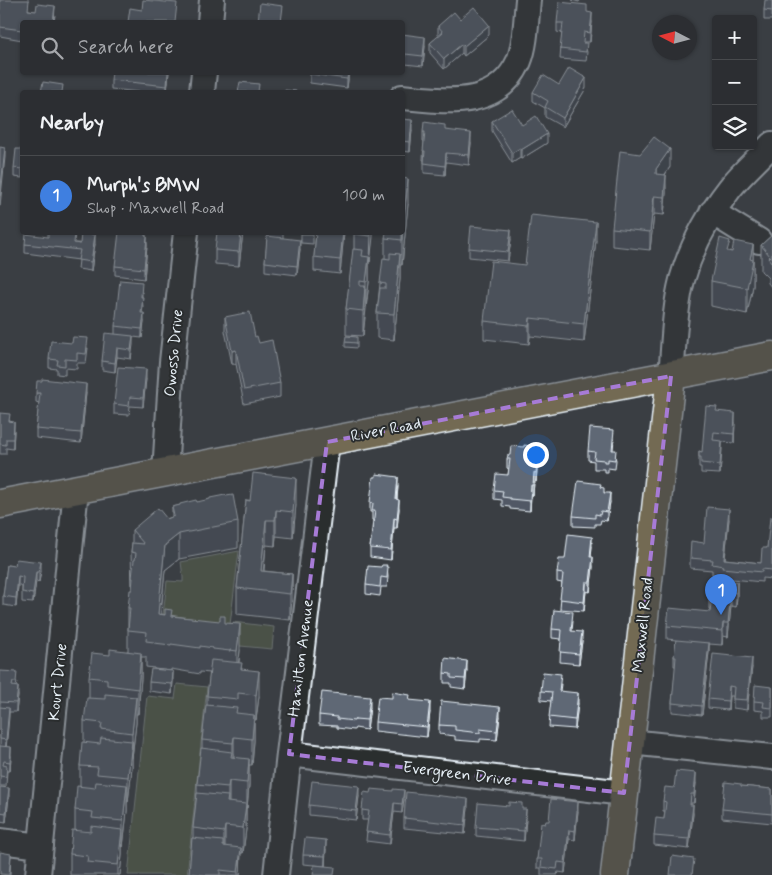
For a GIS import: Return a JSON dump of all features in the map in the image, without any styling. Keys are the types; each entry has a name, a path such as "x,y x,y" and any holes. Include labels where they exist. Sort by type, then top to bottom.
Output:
{"main road":[{"name":"River Road","path":"0,504 772,356"},
{"name":"Maxwell Road","path":"615,875 670,376"}],"street":[{"path":"210,20 212,0"},
{"path":"405,97 444,101 467,100 479,97 501,85 519,61 528,0"},
{"path":"202,90 204,75"},
{"path":"670,376 677,306 682,280 691,256 712,212 731,187 772,144"},
{"path":"712,212 760,241"},
{"name":"Owosso Drive","path":"165,473 172,362 186,235"},
{"name":"Hamilton Avenue","path":"276,875 327,442"},
{"name":"Kourt Drive","path":"38,875 76,489"},
{"path":"630,742 772,757"},
{"name":"Evergreen Drive","path":"289,754 624,793"},
{"path":"0,842 41,846"}],"highlighted area":[{"path":"671,376 624,793 289,754 327,442"}],"green space":[{"path":"239,551 228,641 161,632 167,581 183,582 181,562"},
{"path":"233,622 274,627 272,649 230,645"},
{"path":"177,684 207,687 187,875 128,875 147,696 175,699"}],"building":[{"path":"0,0 29,0 28,10 36,11 37,4 55,6 53,20 20,20 20,30 0,27"},
{"path":"143,0 177,3 175,20 128,20 130,8 142,10"},
{"path":"765,0 772,0 772,11 764,10"},
{"path":"559,2 587,5 587,12 592,13 590,33 584,32 583,43 587,43 586,52 560,49 563,23 557,23"},
{"path":"260,3 283,6 281,20 258,20"},
{"path":"474,7 489,25 464,46 462,44 444,59 430,43 443,32 438,26 454,12 460,19"},
{"path":"405,34 425,37 423,56 405,54"},
{"path":"569,68 586,78 563,118 545,107 548,101 533,92 543,75 559,85"},
{"path":"112,75 168,75 167,86 111,80"},
{"path":"317,75 348,75 347,79"},
{"path":"43,82 63,85 62,90 41,90"},
{"path":"240,82 259,84 258,90 238,90"},
{"path":"512,109 522,125 536,116 547,134 521,150 520,148 512,153 492,121"},
{"path":"405,119 412,120 410,142 405,141"},
{"path":"424,122 445,125 445,130 471,133 469,155 446,153 445,166 424,163"},
{"path":"654,137 670,149 656,169 656,174 666,175 664,197 654,196 650,232 612,228 620,151 640,154"},
{"path":"0,147 5,148 0,196"},
{"path":"16,149 20,149 20,169 14,168"},
{"path":"405,178 408,179 405,205"},
{"path":"531,215 596,222 584,324 530,318 529,326 484,321 491,261 525,265"},
{"path":"471,226 511,230 508,252 469,248"},
{"path":"26,235 48,237 48,235 75,235 74,243 80,244 81,235 95,235 91,262 78,260 80,250 25,244"},
{"path":"119,235 145,235 147,237 144,269 115,266"},
{"path":"217,235 241,235 239,252 215,250"},
{"path":"316,235 343,235 340,260 314,257"},
{"path":"386,235 402,235 402,240 385,238"},
{"path":"772,235 772,263 768,258 770,256 761,245"},
{"path":"267,236 300,240 297,266 265,262"},
{"path":"720,238 730,241 727,251 732,252 734,241 753,245 750,259 753,260 747,288 711,281"},
{"path":"353,249 363,250 362,256 369,257 366,282 360,281 360,286 365,286 363,311 346,309"},
{"path":"390,253 400,254 394,314 377,313 380,288 386,288 386,284 380,283 383,258 390,259"},
{"path":"120,280 142,282 141,313 144,313 142,329 115,326"},
{"path":"250,312 255,337 257,336 259,343 272,340 280,383 244,390 236,350 232,351 225,317"},
{"path":"105,333 133,336 131,350 117,348 115,363 102,361"},
{"path":"346,336 357,337 357,343 345,342"},
{"path":"73,337 88,338 86,354 77,353 77,360 65,359 65,366 57,365 58,360 49,359 51,341 72,343"},
{"path":"118,367 146,369 143,398 130,397 129,406 114,404"},
{"path":"42,379 86,384 81,433 36,429 40,393 36,393 37,381 42,381"},
{"path":"706,406 717,407 716,411 735,413 734,434 714,432 713,440 722,441 720,465 701,463 701,457 699,457 699,451 702,452"},
{"path":"0,413 10,414 9,421 14,422 13,439 6,439 6,445 0,444"},
{"path":"590,428 614,430 612,450 616,450 615,460 608,459 608,462 604,462 604,460 594,459 595,452 588,451"},
{"path":"524,445 538,450 536,473 534,472 533,485 531,485 530,501 502,497 503,491 494,490 496,474 508,475 510,459 507,459 508,455 510,455 511,446 524,447"},
{"path":"253,473 296,478 293,512 276,510 275,520 266,520 261,571 292,574 290,594 237,588 246,500 250,501"},
{"path":"376,474 398,477 396,499 399,500 397,519 394,518 391,550 370,548 375,511 372,511 373,503 370,502 373,477 376,477"},
{"path":"578,481 601,484 600,487 604,488 604,493 610,493 607,512 601,511 600,515 595,514 595,518 573,516"},
{"path":"225,495 233,495 238,522 179,534 165,545 158,614 165,615 165,609 172,610 171,616 220,621 220,616 225,616 225,623 240,624 237,651 154,643 146,641 147,632 128,630 130,608 128,608 136,553 131,552 132,543 144,544 132,530 158,508 167,519 174,516 172,507 196,500 197,502"},
{"path":"707,507 729,509 724,559 761,563 762,548 767,548 770,517 772,517 772,570 762,569 762,572 722,568 723,566 712,564 713,560 690,558 691,541 704,543"},
{"path":"568,534 592,537 590,557 593,557 590,582 586,582 584,602 560,599 563,574 557,573 559,559 565,559"},
{"path":"16,559 41,562 39,572 36,572 33,594 22,592 23,577 18,576 16,598 3,596 7,565 15,566"},
{"path":"382,565 387,565 386,567 388,567 387,578 381,577 380,587 366,585 368,566 381,567"},
{"path":"713,580 737,582 736,593 731,592 728,623 723,623 722,631 667,626 669,608 710,612 712,595 709,595 710,588 713,588"},
{"path":"554,610 573,612 571,631 582,632 579,654 560,652 562,630 552,629"},
{"path":"676,640 709,643 702,706 672,703"},
{"path":"110,649 141,653 138,689 107,685 107,679 89,677 92,653 110,655"},
{"path":"713,654 752,658 747,700 733,699 734,687 729,686 728,701 708,699"},
{"path":"445,658 467,661 465,679 451,678 451,674 444,673"},
{"path":"211,660 242,663 241,669 259,671 256,695 238,693 238,699 207,696"},
{"path":"151,669 173,671 172,684 149,682"},
{"path":"0,671 17,672 16,682 13,682 12,686 18,687 16,703 0,702"},
{"path":"543,672 561,674 559,691 578,693 575,720 549,717 552,692 541,691"},
{"path":"755,685 772,687 772,708 763,707 764,702 754,701"},
{"path":"322,692 370,697 367,720 355,719 354,721 319,715"},
{"path":"392,692 410,695 409,700 430,702 427,727 375,722 378,697 392,698"},
{"path":"105,694 136,697 132,733 101,729 102,723 84,721 87,698 105,699"},
{"path":"441,701 500,707 497,731 480,729 480,733 455,730 455,726 439,725"},
{"path":"206,705 237,708 236,713 254,715 252,739 234,737 233,743 202,740"},
{"path":"0,707 9,708 6,740 0,739"},
{"path":"101,738 132,741 128,777 97,774 98,767 80,766 82,742 100,744"},
{"path":"0,746 11,747 10,762 4,761 3,765 7,766 6,777 0,776"},
{"path":"201,748 232,752 231,757 249,759 247,783 229,781 228,787 197,784"},
{"path":"676,771 696,773 694,794 691,794 690,805 693,805 689,839 654,836 656,818 664,819 666,802 663,801 665,787 674,788"},
{"path":"312,781 359,786 356,811 309,805"},
{"path":"96,782 127,785 123,821 92,818 93,812 75,810 77,786 95,788"},
{"path":"725,782 741,784 741,786 772,789 772,814 722,809"},
{"path":"0,787 9,788 6,813 0,812"},
{"path":"371,789 404,790 402,804 394,803 390,835 366,832 369,811 362,810 364,792 370,793"},
{"path":"406,792 468,799 465,825 404,818"},
{"path":"197,793 228,796 227,802 246,804 243,828 225,826 224,832 193,828"},
{"path":"551,799 578,802 575,831 569,830 565,863 558,862 557,869 541,867 542,859 537,859 541,823 545,824 546,821 549,821"},
{"path":"509,802 522,803 522,809 526,809 524,831 476,827 478,803 509,806"},
{"path":"91,826 122,830 118,865 87,862 88,856 70,854 72,830 91,832"},
{"path":"192,838 223,841 223,846 241,848 238,872 220,870 220,875 189,873"},
{"path":"305,838 326,840 325,856 303,855"},
{"path":"0,852 11,854 9,875 0,874"},
{"path":"672,856 694,859 692,875 670,875"},
{"path":"314,865 335,867 334,875 313,875"}],"place":[{"name":"Murph's BMW","path":"721,615"}]}
